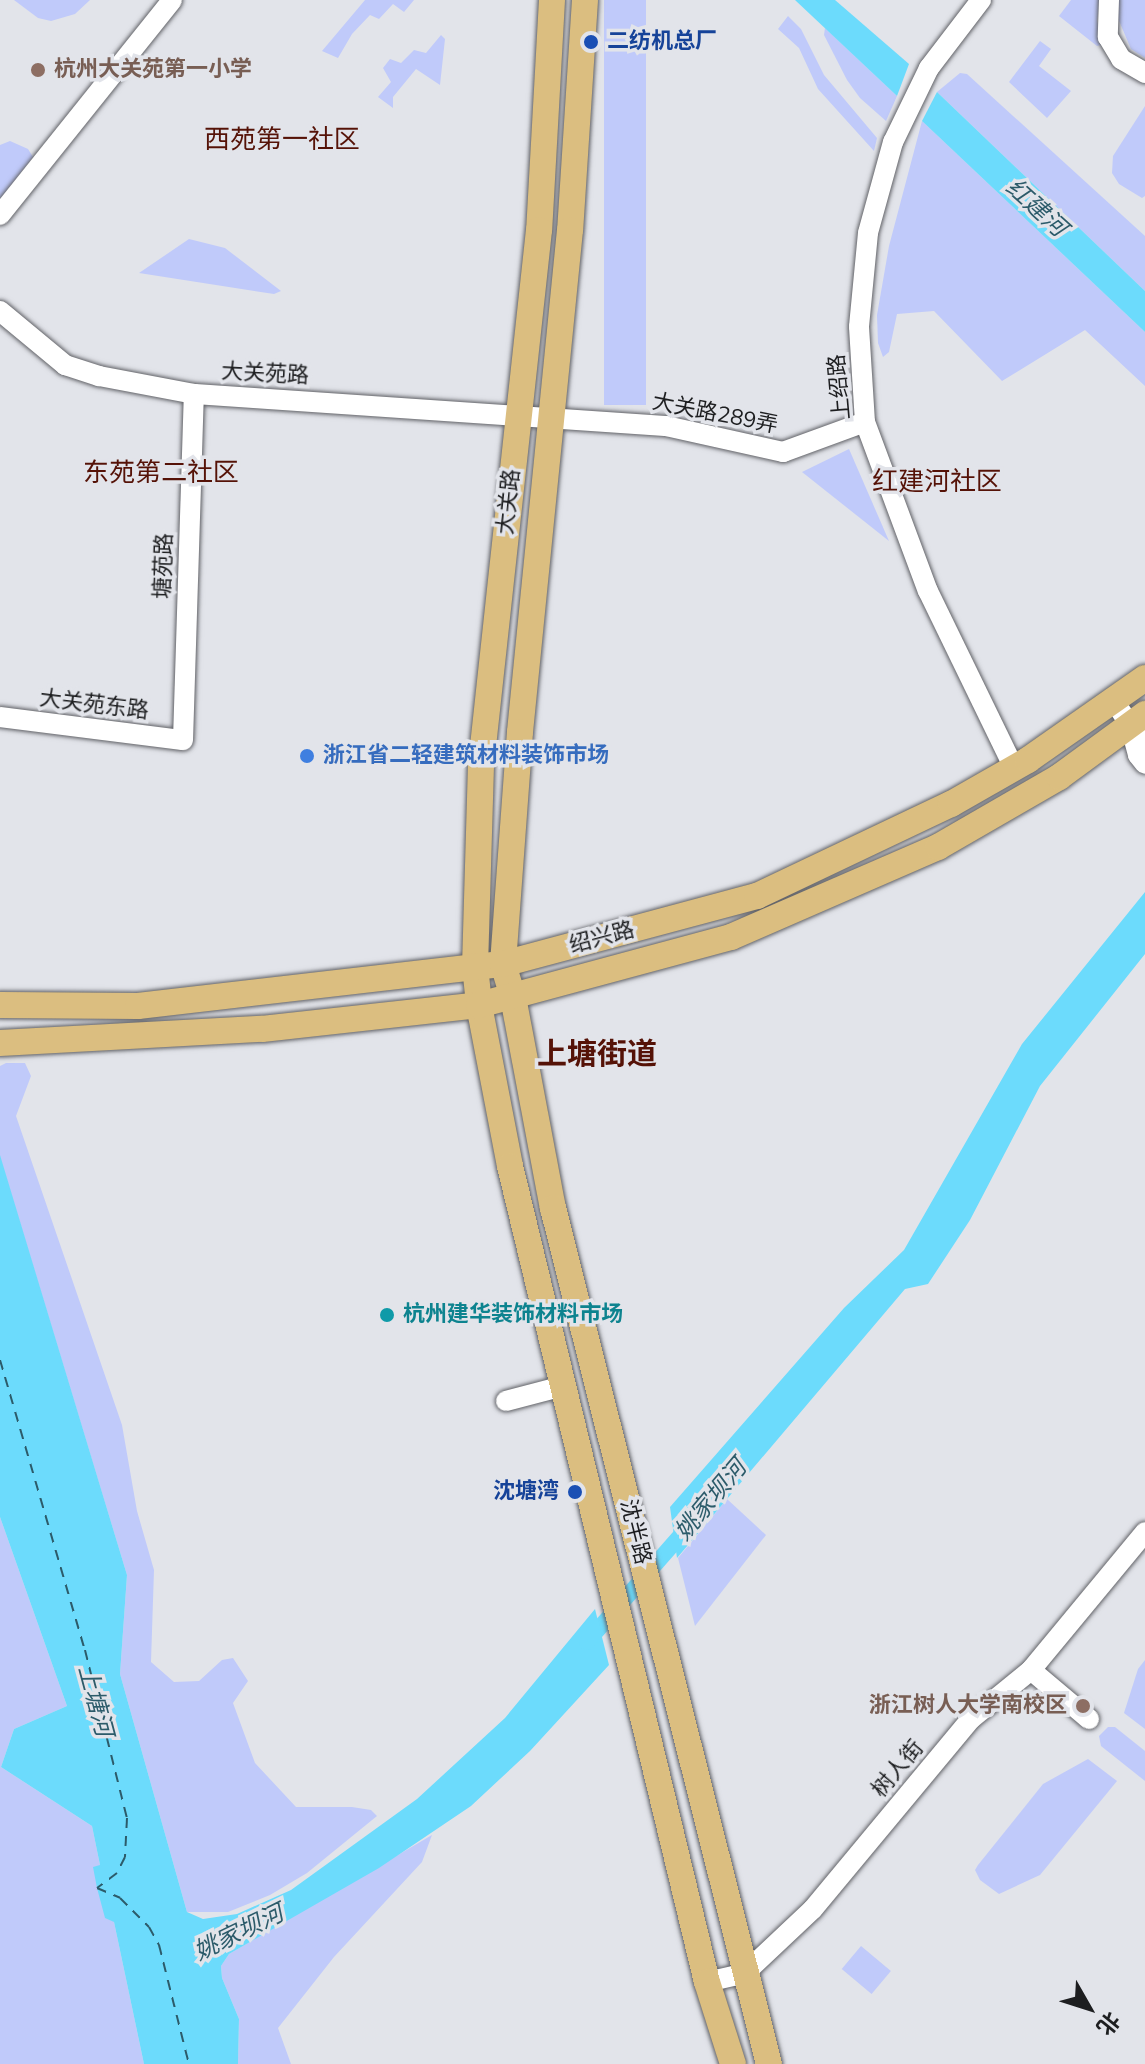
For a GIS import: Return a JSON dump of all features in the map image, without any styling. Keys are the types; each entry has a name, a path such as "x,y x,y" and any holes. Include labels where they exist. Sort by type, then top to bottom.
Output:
{"main road":[{"name":"大关路","path":"479,1005 475,966 481,765 539,230 552,0"},
{"name":"大关路","path":"513,997 503,964 570,230 585,0"},
{"name":"绍兴路","path":"0,1005 138,1006 503,964 757,896 951,804 1014,768 1145,678"},
{"name":"绍兴路","path":"0,1043 262,1029 479,1005 513,997 731,937 938,847 1059,777 1141,740"},
{"name":"沈半路","path":"513,997 553,1208 769,2064"},
{"name":"沈半路","path":"479,1005 510,1166 707,1982 733,2064"}],"street":[{"path":"0,215 172,0"},
{"name":"上绍路","path":"981,0 929,68 893,142 868,233 859,327 865,422 928,591 1014,768"},
{"path":"1109,0 1108,37 1121,59 1145,73"},
{"name":"大关苑路","path":"0,311 65,365 99,376 194,394 551,416"},
{"name":"塘苑路","path":"183,740 194,394"},
{"name":"大关路289弄","path":"551,416 666,426 783,452 865,422"},
{"path":"1114,701 1141,740"},
{"name":"大关苑东路","path":"0,717 183,740"},
{"path":"506,1401 563,1386"},
{"name":"树人街","path":"707,1982 745,1973 813,1909 971,1719 1031,1670 1145,1532"},
{"path":"1031,1670 1089,1719"}],"shaded area":[{"path":"14,0 90,0 75,14 51,21 38,18"},
{"path":"365,0 414,0 404,12 393,4 379,19 370,15 352,34 338,58 322,51"},
{"path":"604,0 646,0 646,405 604,405"},
{"path":"1071,0 1100,0 1097,21 1105,44 1097,46 1059,16"},
{"path":"1119,0 1145,0 1145,58 1131,49 1117,16"},
{"path":"788,16 801,29 824,75 877,138 874,151 818,89 799,48 778,29"},
{"path":"825,28 897,96 886,121 860,98 847,80 824,35"},
{"path":"441,35 445,39 440,85 416,69 393,97 393,108 378,97 391,82 383,68 390,59 401,63 414,50 426,53"},
{"path":"1040,41 1051,49 1039,66 1071,91 1047,118 1009,82"},
{"path":"960,73 967,74 1145,236 1145,291 937,92"},
{"path":"1145,106 1145,196 1142,198 1119,184 1112,173 1113,156"},
{"path":"922,121 1145,332 1145,386 1085,330 1002,381 934,311 897,314 889,352 883,357 878,343 877,315 889,246"},
{"path":"10,141 28,149 33,157 0,199 0,145"},
{"path":"189,239 225,248 281,291 274,294 139,273"},
{"path":"849,449 889,541 802,472"},
{"path":"25,1063 31,1076 16,1116 122,1425 137,1511 154,1570 151,1662 174,1682 199,1681 222,1660 233,1658 248,1681 233,1703 255,1763 296,1807 352,1807 371,1810 377,1816 307,1873 270,1895 228,1912 187,1912 120,1674 127,1575 0,1157 0,1066"},
{"path":"727,1499 766,1535 695,1626 678,1558"},
{"path":"0,1517 67,1706 14,1729 1,1767 92,1826 100,1865 97,1888 114,1922 144,2064 0,2064"},
{"path":"1145,1660 1145,1729 1124,1713 1138,1669"},
{"path":"1108,1727 1115,1727 1145,1751 1145,1781 1101,1746 1099,1736"},
{"path":"1088,1759 1117,1781 1040,1875 999,1894 980,1880 975,1870 978,1865 1043,1784"},
{"path":"432,1835 422,1862 334,1957 278,2028 291,2064 238,2064 239,2019 222,1978 221,1966 229,1954"},
{"path":"861,1946 891,1971 872,1994 842,1969"}],"water":[{"path":"795,0 835,0 909,64 897,96"},
{"name":"红建河","path":"937,92 1145,291 1145,332 922,121"},
{"path":"1145,892 1145,954 1040,1086 970,1220 928,1284 905,1289 677,1558 670,1507 844,1308 904,1250 1022,1044"},
{"name":"上塘河","path":"0,1155 127,1575 120,1674 187,1912 203,1919 237,1914 291,1890 417,1799 505,1718 595,1609 609,1665 530,1751 471,1806 379,1868 229,1954 221,1966 222,1978 239,2019 238,2064 144,2064 114,1922 105,1918 97,1888 93,1867 100,1865 92,1826 1,1767 14,1729 67,1706 0,1517"}],"waterway":[{"name":"姚家坝河","path":"587,1642 688,1527"}],"ferry route":[{"path":"0,1360 85,1650 127,1818 125,1857 117,1873 97,1888 120,1898 149,1927 159,1945 189,2064"}],"place":[{"name":"二纺机总厂","path":"591,42"},
{"name":"杭州大关苑第一小学","path":"38,70"},
{"name":"浙江省二轻建筑材料装饰市场","path":"307,756"},
{"name":"杭州建华装饰材料市场","path":"387,1315"},
{"name":"沈塘湾","path":"575,1492"},
{"name":"浙江树人大学南校区","path":"1083,1706"}],"district":[{"name":"西苑第一社区","path":"282,140"},
{"name":"东苑第二社区","path":"161,473"},
{"name":"红建河社区","path":"937,482"},
{"name":"上塘街道","path":"597,1055"}]}
